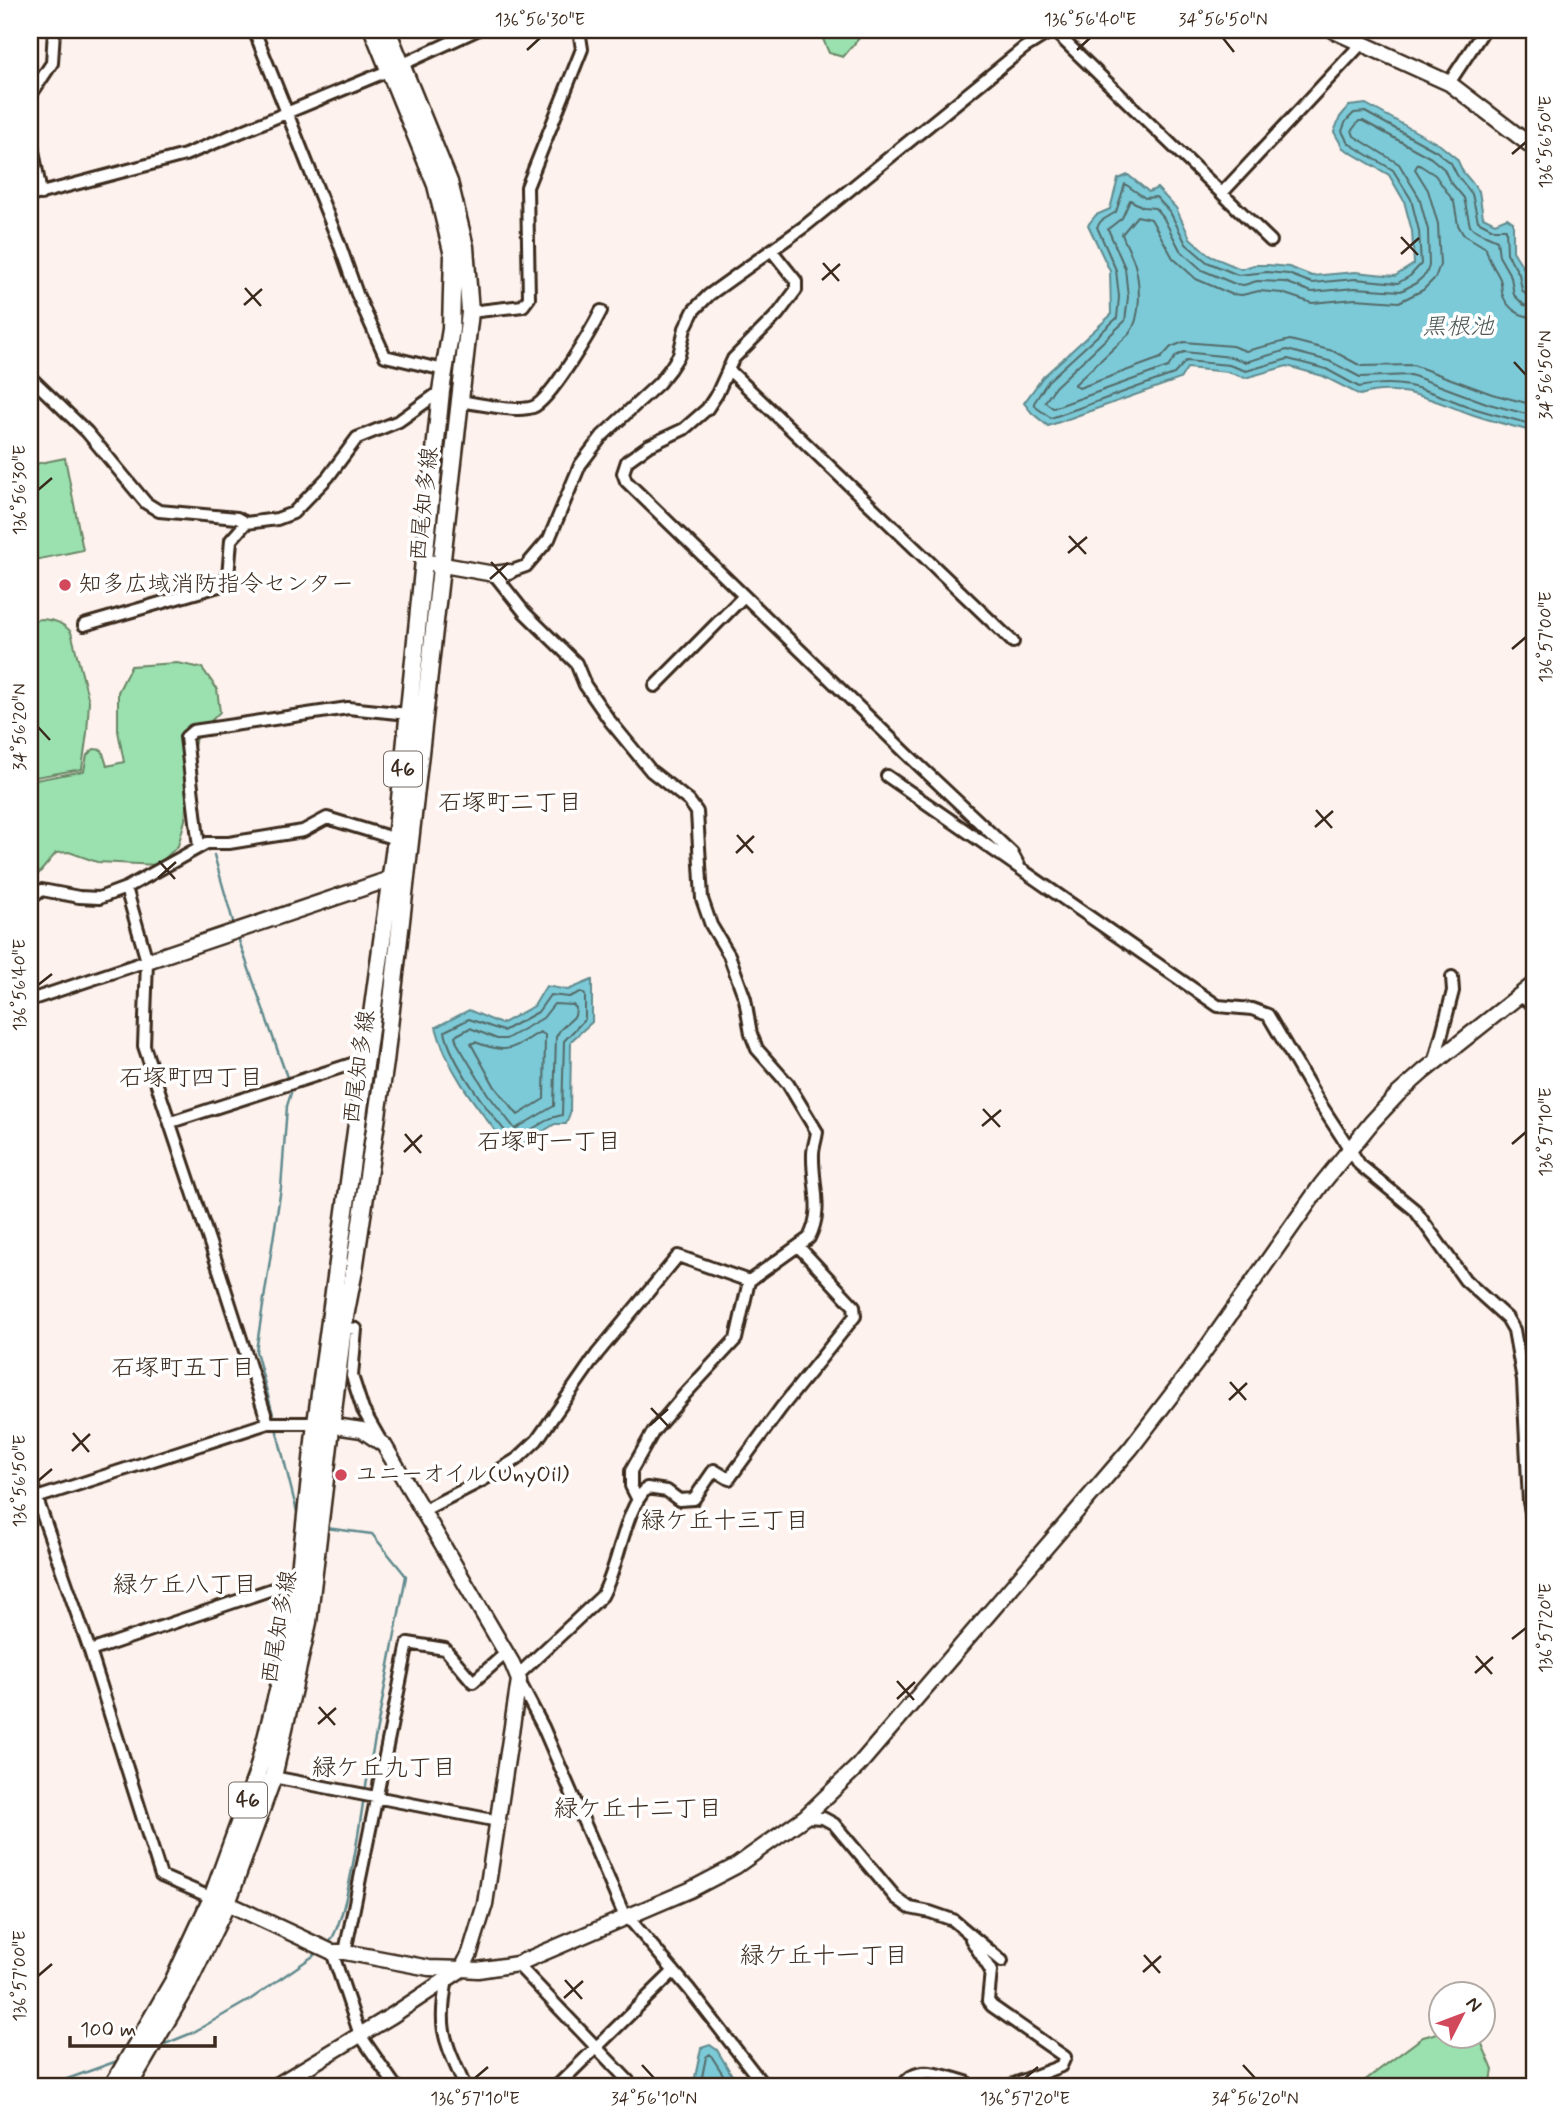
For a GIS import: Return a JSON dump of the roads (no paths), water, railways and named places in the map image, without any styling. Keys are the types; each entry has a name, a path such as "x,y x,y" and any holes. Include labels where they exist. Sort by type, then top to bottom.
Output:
{"main road":[{"name":"西尾知多線","path":"323,1424 354,1270 385,1062 470,312 465,247 449,182 396,68 373,30"},
{"name":"西尾知多線","path":"112,2087 125,2064 154,2043 185,1989 219,1901 273,1777 308,1622 312,1526 323,1424 396,839 441,391 451,329 453,255 436,185 396,68 387,30"},
{"name":"西尾知多線","path":"128,2087 139,2054 173,1982 219,1901 257,1774 283,1671 299,1580 312,1526"}],"street":[{"path":"30,96 52,63 54,30"},
{"path":"254,30 340,243 357,294 385,356 444,370"},
{"path":"30,134 35,195 185,155 396,68 477,30"},
{"path":"470,312 523,306 529,298 527,187 582,49 579,30"},
{"path":"423,563 494,574 526,566 549,539 580,465 602,436 659,383 670,369 679,355 685,328 694,310 709,295 772,251 1014,56 1053,30 1271,241"},
{"path":"1332,30 1449,83 1534,148"},
{"path":"1449,83 1485,30"},
{"path":"1223,192 1362,43"},
{"path":"772,251 796,281 796,290 778,314 733,359 707,409 684,429 648,446 627,461 623,473 626,481 1012,853 1022,870"},
{"path":"458,401 521,409 540,403 586,339 601,311"},
{"path":"728,369 1013,642"},
{"path":"30,377 88,432 146,503 159,511 237,518 246,523 276,519 293,513 328,477 357,438 399,421 441,391"},
{"path":"84,625 219,586 228,577 231,540 246,523"},
{"path":"494,574 525,613 576,663 585,685 651,771 689,802 697,812 702,898 711,925 729,955 745,999 751,1034 757,1049 788,1084 817,1132 813,1151 818,1219 809,1238 750,1281 736,1339 653,1432 631,1471 631,1486 637,1498"},
{"path":"655,686 744,596"},
{"path":"199,847 186,737 193,731 348,708 408,714"},
{"path":"887,776 1218,1006 1252,1009 1268,1015 1360,1165 1415,1210 1465,1280 1507,1318 1514,1330 1523,1380 1529,1502 1534,1526"},
{"path":"30,899 42,890 99,898 126,888 207,843 229,843 303,831 327,818 396,839"},
{"path":"30,1000 390,878 407,877"},
{"path":"126,888 147,961 144,1046 268,1423"},
{"path":"1434,1064 1452,990 1452,977"},
{"path":"30,1479 33,1499 90,1651 162,1876 331,1950 429,1968 478,1970 517,1964 691,1890 736,1866 805,1817 858,1766 1131,1448 1196,1363 1349,1148 1398,1094 1534,984"},
{"path":"1519,996 1534,1005"},
{"path":"171,1122 367,1059"},
{"path":"274,2087 462,1969 470,1953 485,1904 518,1678 603,1596 611,1581 637,1498 647,1488 667,1491 679,1500 694,1499 714,1470 729,1479 781,1408 855,1317 854,1306 798,1247"},
{"path":"422,1511 506,1466 537,1440 597,1354 678,1256 750,1281"},
{"path":"342,1327 356,1329 352,1376 363,1410 506,1653 543,1727 625,1917 674,1971 765,2087"},
{"path":"33,1499 268,1423 323,1424 362,1430 384,1445"},
{"path":"90,1651 299,1580"},
{"path":"396,2087 360,2035 331,1950 374,1798 408,1643 444,1649 473,1682 506,1653"},
{"path":"273,1777 498,1821"},
{"path":"805,1817 823,1818 834,1824 896,1898 910,1908 953,1920 1002,1961"},
{"path":"968,1930 991,1970 988,2001 1065,2057 1060,2066 1006,2087"},
{"path":"517,1964 634,2087"},
{"path":"556,2087 674,1971"},
{"path":"447,1979 442,2007 443,2033 466,2087"},
{"path":"902,2087 916,2074 926,2071 966,2082 967,2087"}],"water":[{"name":"黒根池","path":"1366,104 1440,145 1457,159 1463,172 1479,191 1483,217 1495,223 1507,218 1513,222 1513,251 1526,272 1528,288 1534,293 1534,432 1403,392 1360,395 1323,376 1287,366 1245,378 1228,372 1187,368 1180,379 1048,426 1032,413 1024,403 1043,377 1111,315 1110,271 1088,225 1096,215 1110,209 1118,179 1128,175 1149,192 1157,188 1176,208 1190,238 1210,256 1241,269 1268,265 1289,267 1312,276 1355,272 1395,276 1414,264 1412,231 1404,201 1389,175 1343,148 1334,132 1340,117 1349,106"},
{"path":"592,980 592,1022 571,1041 570,1113 566,1124 555,1124 511,1151 457,1077 436,1027 469,1010 501,1024 534,1006 546,986 568,990"},
{"path":"710,2045 717,2050 739,2087 693,2087 701,2048"}],"waterway":[{"path":"214,855 234,925"},
{"path":"237,935 288,1080"},
{"path":"274,1418 256,1351 281,1188 290,1087"},
{"path":"276,1428 299,1520"},
{"path":"326,1528 372,1534 406,1576 365,1791"},
{"path":"327,1945 334,1935 346,1899 364,1797"},
{"path":"160,2046 192,2033 251,1999 319,1952"},
{"path":"45,2087 120,2060"}],"place":[{"name":"知多広域消防指令センター","path":"65,585"},
{"name":"ユニーオイル(UnyOil)","path":"341,1475"}],"district":[{"name":"石塚町二丁目","path":"510,803"},
{"name":"石塚町四丁目","path":"191,1078"},
{"name":"石塚町一丁目","path":"549,1142"},
{"name":"石塚町五丁目","path":"183,1368"},
{"name":"緑ケ丘十三丁目","path":"725,1521"},
{"name":"緑ケ丘八丁目","path":"185,1585"},
{"name":"緑ケ丘九丁目","path":"384,1768"},
{"name":"緑ケ丘十二丁目","path":"638,1809"},
{"name":"緑ケ丘十一丁目","path":"824,1956"}]}
